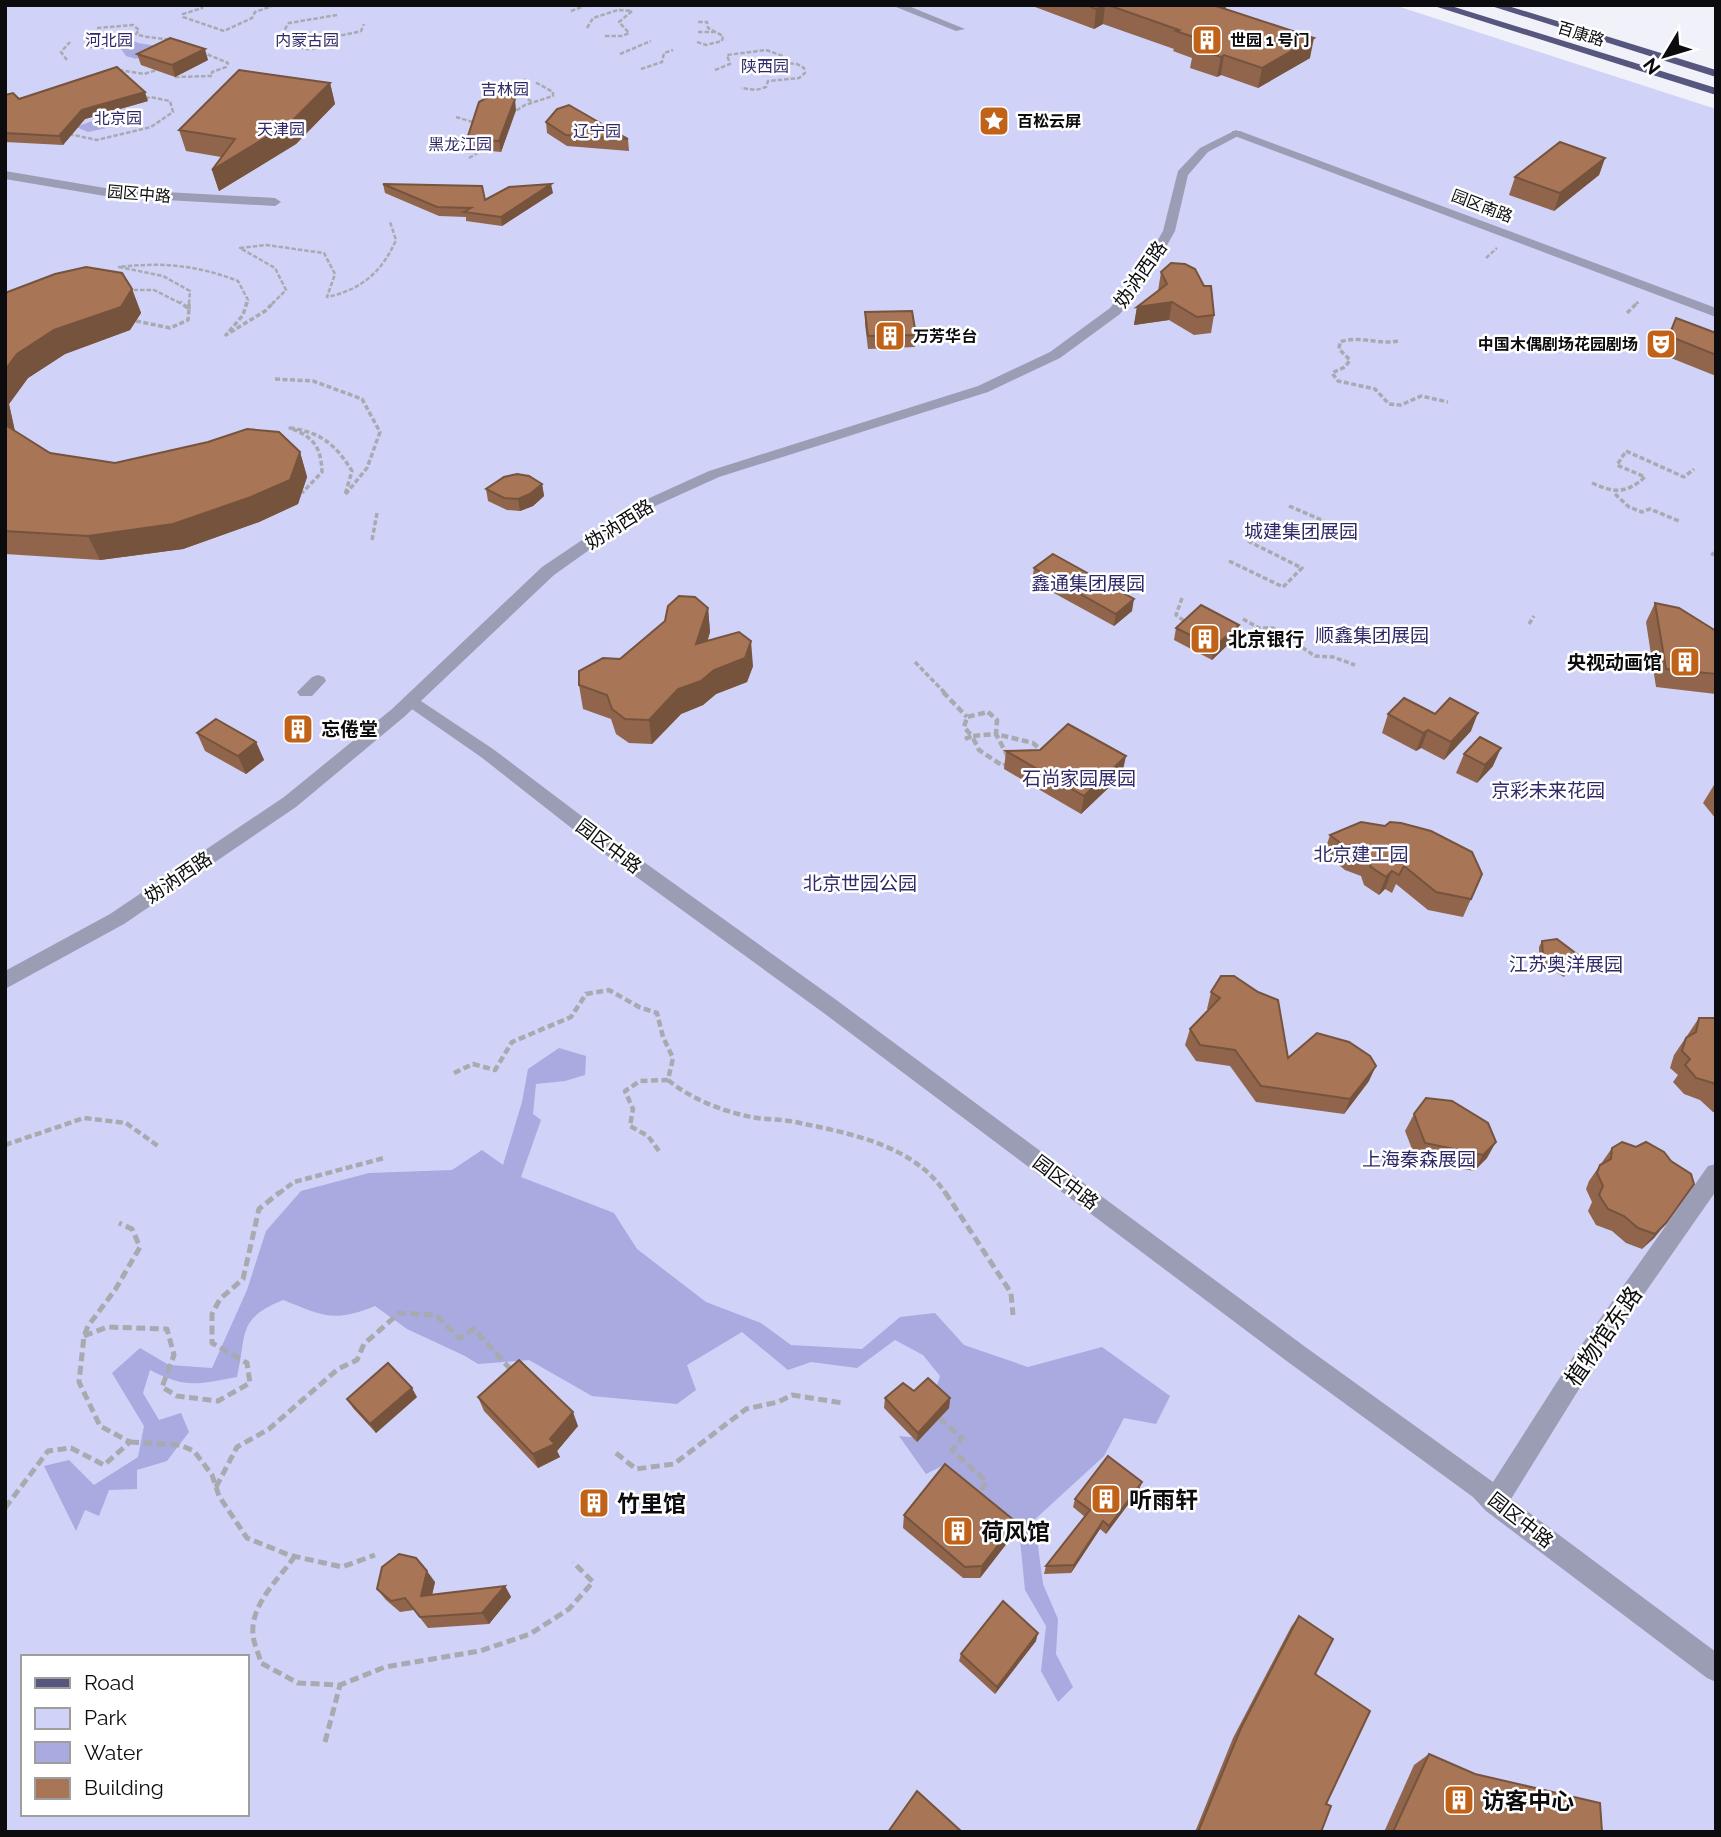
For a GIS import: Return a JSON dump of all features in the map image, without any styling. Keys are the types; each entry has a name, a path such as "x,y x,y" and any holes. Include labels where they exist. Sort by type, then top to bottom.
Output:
{"main road":[{"name":"百康路","path":"1436,5 1716,92"},
{"name":"百康路","path":"1493,5 1716,74"}],"street":[{"path":"896,5 960,29"},
{"name":"园区南路","path":"1236,133 1716,313"},
{"name":"妫汭西路","path":"5,981 117,919 290,802 412,701 548,571 639,508 714,474 983,390 1055,355 1115,311 1146,272 1169,231 1181,174 1204,150 1236,133"},
{"name":"园区中路","path":"5,176 111,193 275,202"},
{"name":"园区中路","path":"412,701 487,753 609,847 828,1004 1284,1346 1482,1488 1495,1502 1716,1669"},
{"name":"植物馆东路","path":"1495,1502 1581,1365 1716,1173"}],"path":[{"path":"201,5 202,8 183,14 183,17 224,31 252,18 255,12 275,5"},
{"path":"570,11 587,5"},
{"path":"587,28 593,18 600,18 612,10 632,11 619,22 629,33 622,36 603,36"},
{"path":"337,15 289,23 283,32 287,35 287,42 298,49 319,49 336,37 351,36 361,31 364,24"},
{"path":"698,22 707,22 713,32"},
{"path":"97,28 109,24 118,27 133,26 139,30 136,34 153,40 170,39 188,43 228,63 226,67 212,72 212,76 175,77"},
{"path":"697,42 703,46 722,41 723,36 713,32 698,32"},
{"path":"620,54 651,41"},
{"path":"67,60 61,52 70,42"},
{"path":"641,69 662,62 664,53 673,50"},
{"path":"715,70 730,64 727,55 766,50 782,56 777,62 797,64 804,68 805,73 799,78 768,81 766,87 756,90 741,88"},
{"path":"115,68 137,74 157,70"},
{"path":"526,79 521,82 522,97 533,102"},
{"path":"509,115 533,102 553,96 553,92 535,82"},
{"path":"58,133 97,140 151,127 173,113 170,100 150,97 134,102"},
{"path":"456,117 478,124"},
{"path":"470,158 482,150"},
{"path":"136,321 170,328 188,320 190,290 163,276 119,267 166,261 211,270 239,281 247,300 243,315 226,335 265,312 286,290 275,268 240,248 266,245 324,253 335,274 327,298 350,292 386,263 396,240 390,222"},
{"path":"1486,258 1497,248"},
{"path":"118,291 144,288 168,293 189,309"},
{"path":"1627,313 1639,302"},
{"path":"1398,341 1383,345 1349,338 1340,342 1339,349 1350,360 1345,367 1332,373 1338,381 1375,389 1389,404 1401,405 1420,396 1448,401"},
{"path":"275,379 313,382 362,399 380,432 367,468 345,495 352,471 338,446 316,431 290,428 309,435 321,449 323,472 302,493"},
{"path":"1614,494 1632,490 1645,477 1617,465 1626,452 1684,477 1694,469"},
{"path":"1592,483 1614,494 1629,507 1642,512 1650,509 1679,521"},
{"path":"1289,506 1324,522"},
{"path":"372,540 377,513"},
{"path":"1229,561 1283,587 1302,568 1248,541"},
{"path":"1182,598 1176,615 1190,625"},
{"path":"1529,624 1534,616"},
{"path":"1243,619 1259,628 1273,628 1315,656 1333,657 1355,665"},
{"path":"915,663 967,716"},
{"path":"967,716 988,712 997,720 996,734 1011,762"},
{"path":"967,716 964,727 979,750 1003,766 1011,762 1019,763"},
{"path":"965,739 996,734 1033,743 1042,752"},
{"path":"1035,758 1052,745"},
{"path":"454,1073 473,1064 495,1070 512,1042 571,1017 586,994 609,990 639,1007 657,1013 663,1037 673,1058 668,1080"},
{"path":"659,1151 648,1136 629,1126 633,1109 625,1091 640,1081 668,1080 686,1095 751,1117 798,1122 898,1150 935,1177 1011,1293 1013,1315"},
{"path":"5,1145 84,1118 127,1124 158,1146"},
{"path":"84,1336 107,1327 167,1329 174,1355 162,1387 177,1396 218,1401 250,1383 247,1363 212,1343 209,1327 220,1295 243,1279 259,1209 294,1182 384,1158"},
{"path":"119,1223 132,1229 140,1247 115,1290 88,1326 84,1336 79,1382 100,1426 130,1443 180,1445 194,1451 212,1475 216,1487 247,1538 295,1556 342,1567 375,1555"},
{"path":"216,1487 237,1447 269,1429 338,1369 357,1360 364,1344 399,1313 436,1315 459,1338 474,1329 520,1379"},
{"path":"616,1453 636,1469 674,1464 746,1409 778,1402 792,1395 843,1403"},
{"path":"939,1418 962,1438 952,1450 987,1482 972,1501"},
{"path":"5,1508 48,1451 71,1448 104,1465 130,1443"},
{"path":"295,1556 281,1578 262,1599 253,1630 261,1663 298,1683 340,1685 385,1667 480,1651 530,1634 569,1609 593,1582 573,1562"},
{"path":"325,1742 340,1685"}],"green space":[{"name":"北京世园公园","path":"5,5 1394,5 1716,109 1716,1832 5,1832"}],"water":[{"path":"121,34 138,43 157,46 136,59 126,56 122,50 90,48 92,44"},
{"path":"125,109 137,109 140,112 137,113 144,120 88,132 76,127"},
{"path":"559,1048 586,1056 585,1075 565,1081 536,1084 533,1114 541,1120 521,1177 614,1213 637,1249 706,1302 761,1323 791,1345 862,1349 900,1317 935,1313 964,1345 1028,1367 1102,1347 1170,1396 1156,1424 1124,1418 1104,1456 1032,1522 1043,1584 1058,1619 1056,1654 1073,1687 1058,1702 1041,1671 1046,1626 1025,1590 1020,1540 1009,1517 944,1465 926,1474 899,1436 921,1438 940,1376 923,1355 895,1340 857,1368 811,1362 788,1370 742,1332 687,1365 696,1390 677,1404 592,1396 529,1360 478,1364 407,1329 375,1306 338,1316 319,1313 283,1300 257,1314 250,1322 237,1377 192,1383 174,1380 150,1370 143,1393 159,1420 181,1413 189,1432 167,1461 137,1470 137,1489 109,1490 99,1516 85,1510 76,1531 44,1466 69,1460 94,1485 138,1457 144,1426 112,1373 140,1348 169,1365 212,1368 247,1290 266,1231 301,1191 369,1173 452,1170 482,1150 503,1165 522,1102 528,1069"}],"building":[{"path":"1086,5 1103,5 1096,9"},
{"path":"1108,5 1217,5 1314,38 1262,68 1193,48 1205,41"},
{"path":"170,38 205,49 172,65 137,54"},
{"path":"117,67 145,92 82,110 59,136 5,133 5,95 13,93 19,99"},
{"path":"239,70 330,83 290,123 212,170 235,139 179,130"},
{"path":"499,91 515,99 499,141 467,139 479,102"},
{"path":"569,105 628,139 566,135 546,122 557,109"},
{"path":"1560,142 1605,158 1560,193 1515,177"},
{"path":"383,184 482,186 485,200 509,187 551,184 501,217 464,212 471,208 437,207"},
{"path":"1171,263 1185,264 1195,269 1204,286 1211,286 1214,315 1197,317 1172,302 1137,307 1167,284 1161,272"},
{"path":"86,267 122,273 132,289 121,307 54,330 17,354 5,370 5,293 55,274"},
{"path":"912,311 916,335 868,336 865,312"},
{"path":"1676,318 1716,333 1716,355 1669,336"},
{"path":"5,417 7,426 50,453 115,463 208,442 247,429 279,432 300,452 290,480 251,497 173,524 88,536 5,531"},
{"path":"517,474 529,476 542,484 530,494 518,499 504,498 486,489 504,477"},
{"path":"1053,554 1134,599 1116,614 1034,568"},
{"path":"679,596 695,597 708,608 696,644 739,632 751,641 745,658 714,670 701,681 678,689 649,720 625,719 612,709 607,695 579,685 579,671 603,658 620,659 665,621 668,606"},
{"path":"1655,603 1679,608 1716,631 1716,674 1666,669"},
{"path":"1201,605 1239,625 1214,647 1176,628"},
{"path":"1404,698 1435,714 1450,698 1478,713 1451,742 1428,730 1423,733 1388,714"},
{"path":"216,719 256,742 238,756 197,733"},
{"path":"1068,724 1126,756 1084,796 1006,751 1040,750"},
{"path":"1480,737 1501,748 1485,765 1464,754"},
{"path":"1361,822 1385,826 1390,822 1401,823 1431,831 1472,852 1482,874 1471,899 1436,892 1404,866 1399,875 1392,871 1386,877 1371,867 1368,858 1352,852 1330,835"},
{"path":"1557,939 1578,955 1567,971 1543,956 1542,941"},
{"path":"1221,976 1234,976 1258,992 1278,1000 1288,1058 1317,1033 1349,1042 1370,1056 1376,1066 1350,1099 1261,1086 1235,1050 1200,1045 1190,1029 1220,998 1211,992"},
{"path":"1699,1018 1716,1018 1716,1086 1696,1078 1685,1065 1690,1059 1682,1051 1686,1038 1696,1032"},
{"path":"1426,1098 1452,1101 1488,1123 1496,1142 1483,1155 1425,1143 1414,1114"},
{"path":"1622,1142 1636,1147 1646,1142 1664,1152 1671,1161 1691,1174 1694,1184 1655,1234 1638,1228 1624,1216 1608,1209 1599,1195 1603,1186 1597,1173 1600,1165 1611,1159 1612,1148"},
{"path":"519,1360 573,1412 550,1439 555,1444 533,1454 478,1397"},
{"path":"388,1363 412,1388 370,1424 347,1399"},
{"path":"928,1378 950,1398 918,1433 885,1398 903,1383 914,1391"},
{"path":"1108,1456 1142,1482 1109,1526 1103,1521 1074,1565 1046,1566 1090,1510 1075,1499"},
{"name":"荷风馆","path":"945,1464 1016,1522 982,1566 965,1567 904,1515"},
{"path":"399,1554 416,1558 427,1571 421,1596 505,1586 482,1613 420,1617 405,1598 391,1601 377,1589 382,1567"},
{"path":"1003,1601 1038,1633 997,1687 961,1654"},
{"path":"1299,1616 1333,1639 1315,1674 1370,1711 1326,1804 1331,1806 1321,1832 1198,1832 1241,1728"},
{"name":"访客中心","path":"1429,1754 1475,1774 1600,1803 1602,1832 1393,1832"},
{"path":"917,1791 962,1832 888,1832"}],"place":[{"name":"世园 1 号门","path":"1207,40"},
{"name":"百松云屏","path":"994,121"},
{"name":"万芳华台","path":"890,336"},
{"name":"中国木偶剧场花园剧场","path":"1661,344"},
{"name":"北京银行","path":"1205,639"},
{"name":"央视动画馆","path":"1685,662"},
{"name":"忘倦堂","path":"298,729"},
{"name":"听雨轩","path":"1106,1499"},
{"name":"竹里馆","path":"594,1503"},
{"name":"荷风馆","path":"958,1531"},
{"name":"访客中心","path":"1459,1800"}],"park label":[{"name":"河北园","path":"109,40"},
{"name":"内蒙古园","path":"307,40"},
{"name":"陕西园","path":"765,66"},
{"name":"吉林园","path":"505,89"},
{"name":"北京园","path":"118,118"},
{"name":"天津园","path":"281,129"},
{"name":"辽宁园","path":"597,131"},
{"name":"黑龙江园","path":"460,144"},
{"name":"城建集团展园","path":"1301,531"},
{"name":"鑫通集团展园","path":"1088,583"},
{"name":"顺鑫集团展园","path":"1372,635"},
{"name":"石尚家园展园","path":"1079,778"},
{"name":"京彩未来花园","path":"1548,790"},
{"name":"北京建工园","path":"1361,854"},
{"name":"江苏奥洋展园","path":"1566,964"},
{"name":"上海秦森展园","path":"1419,1159"}]}
